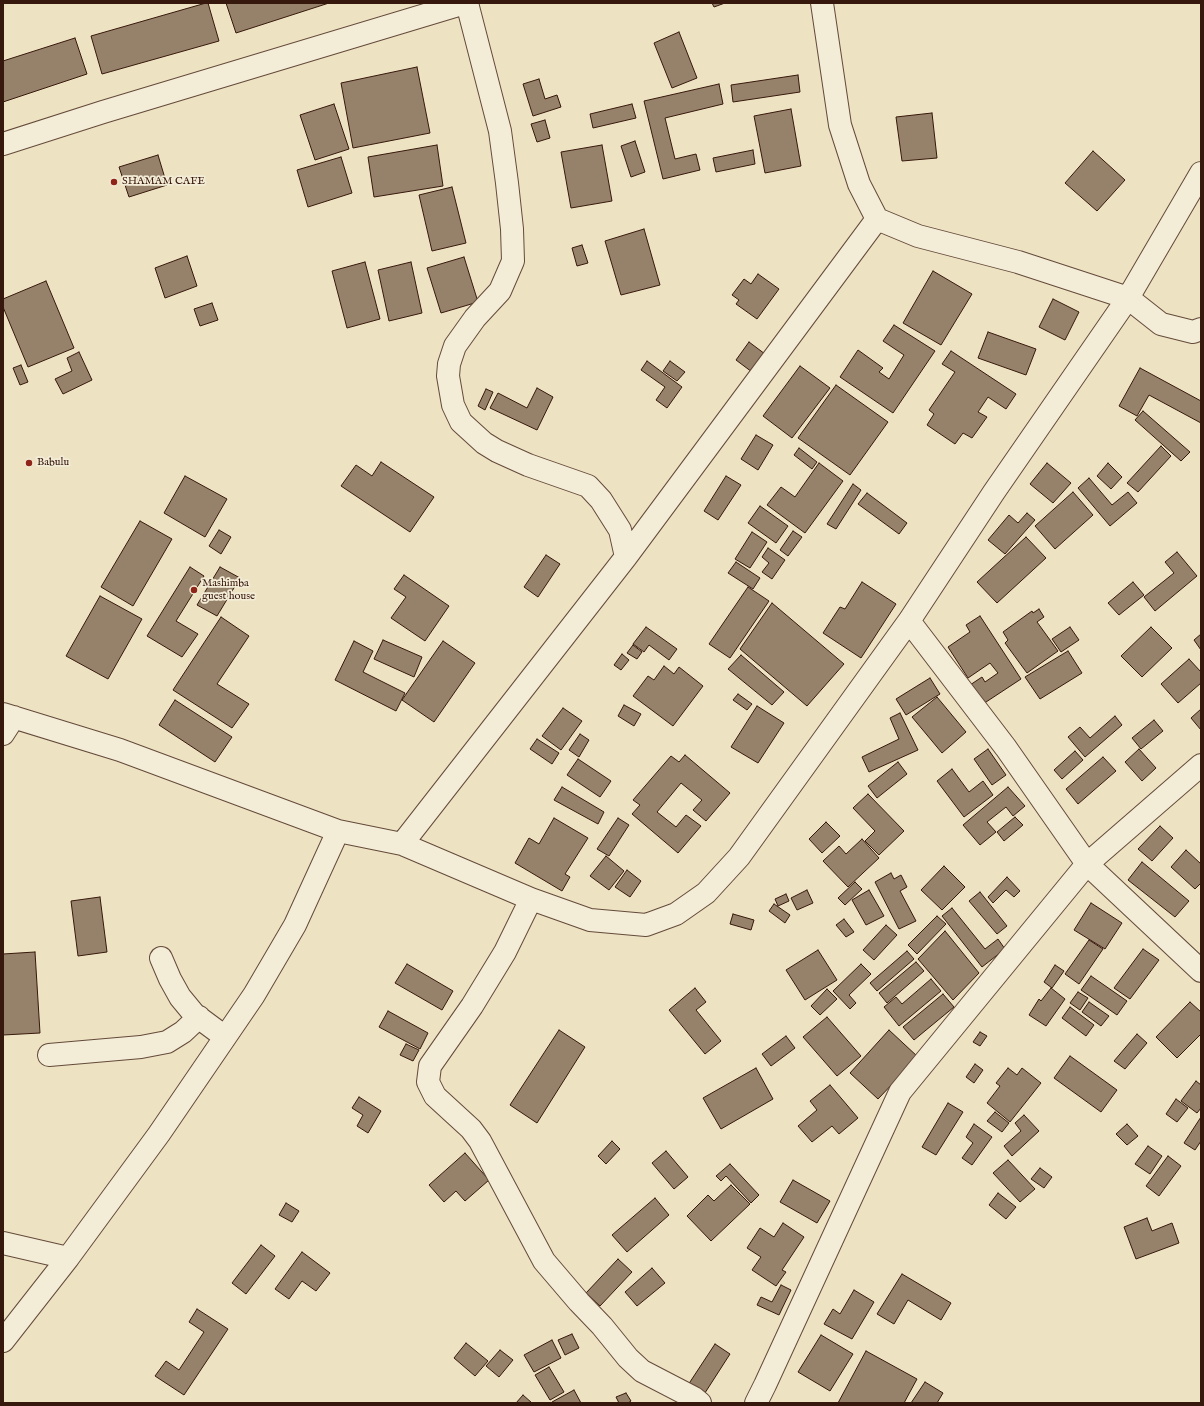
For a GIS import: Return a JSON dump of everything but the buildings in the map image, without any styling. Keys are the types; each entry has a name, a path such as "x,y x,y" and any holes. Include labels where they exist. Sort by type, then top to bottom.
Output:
{"street":[{"path":"3,144 103,112 466,3 500,131 512,221 513,261 500,291 475,318 455,346 449,364 448,376 453,405 461,422 484,443 496,451 528,465 588,486 601,500 620,530 626,557"},
{"path":"822,3 840,125 859,184 877,219 918,236 1018,262 1128,298 1161,324 1193,332 1201,329"},
{"path":"7,722 120,750 338,830 402,844 531,899 590,920 646,925 676,914 706,893 739,858 909,621 994,492 1128,298 1201,173"},
{"path":"402,844 626,557 877,219"},
{"path":"909,621 1006,748 1087,864 1201,971"},
{"path":"756,1403 900,1092 1087,864 1201,765"},
{"path":"3,1341 68,1258 159,1134 254,995 294,926 338,830"},
{"path":"531,899 505,952 472,1006 430,1066 428,1082 435,1096 471,1129 480,1141 544,1261 602,1326 628,1358 642,1371 694,1398 700,1403"},
{"path":"161,958 180,997 199,1017 225,1037"},
{"path":"49,1056 141,1047 167,1042 183,1032 199,1017"},
{"path":"3,1243 68,1258"}],"place":[{"name":"SHAMAM CAFE","path":"114,182"},
{"name":"Babulu","path":"29,463"},
{"name":"Mashimba guest house","path":"194,590"}]}
